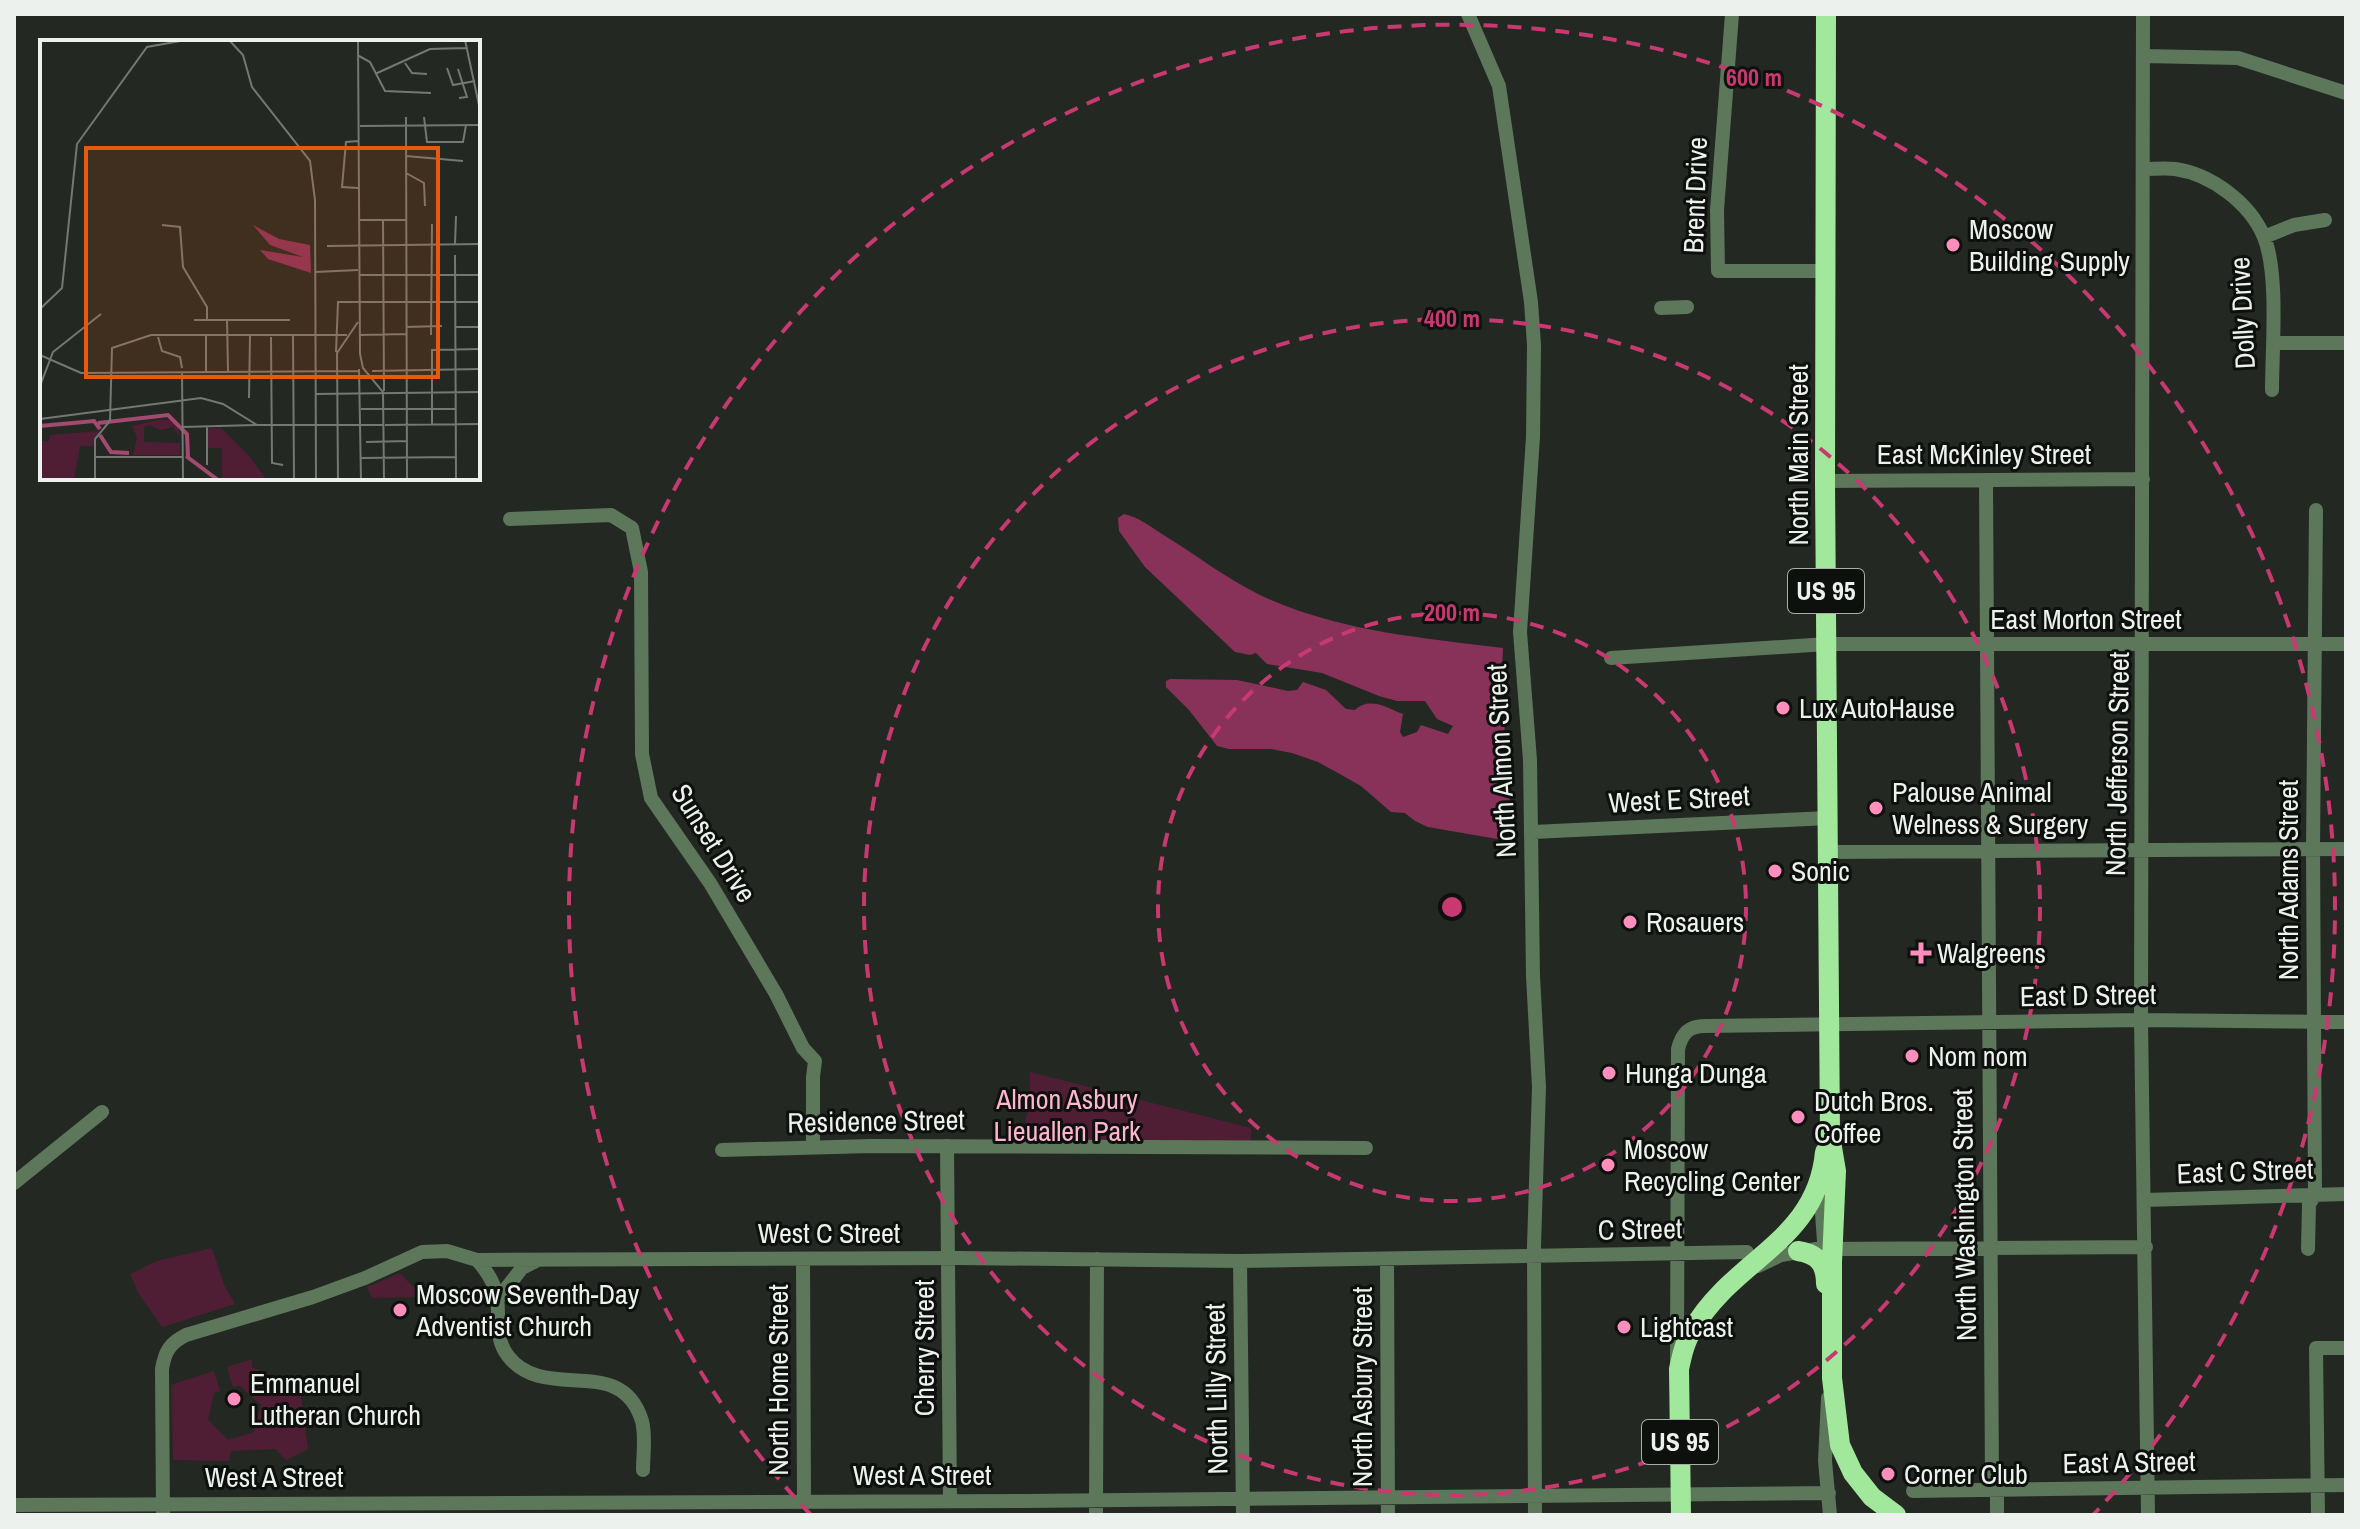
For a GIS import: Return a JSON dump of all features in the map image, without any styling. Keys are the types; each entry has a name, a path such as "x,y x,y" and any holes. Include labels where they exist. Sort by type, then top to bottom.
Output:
{"highway":[{"name":"North Main Street","path":"1826,14 1825,481 1830,1136 1836,1171 1828,1249 1832,1378 1840,1445 1853,1473 1872,1497 1896,1515"},
{"name":"North Main Street","path":"1679,1369 1692,1329 1711,1304 1796,1225 1808,1207 1820,1182 1830,1136"},
{"path":"1798,1251 1810,1253 1823,1264 1826,1297 1832,1311"},
{"name":"US 95","path":"1679,1369 1681,1515"}],"street":[{"name":"North Almon Street","path":"1468,14 1499,86 1531,302 1534,345 1533,437 1520,632 1533,832 1533,976 1539,1112 1534,1256 1535,1515"},
{"name":"Brent Drive","path":"1732,14 1717,210 1718,271 1826,271"},
{"name":"North Jefferson Street","path":"2143,14 2141,1020 2148,1515"},
{"path":"2144,56 2238,58 2346,93"},
{"name":"Dolly Drive","path":"2144,169 2174,169 2206,178 2248,211 2264,237 2271,268 2272,390"},
{"path":"2264,237 2294,225 2325,220"},
{"path":"1661,308 1687,307"},
{"path":"2273,343 2346,343"},
{"name":"East McKinley Street","path":"1825,481 2143,479"},
{"name":"North Washington Street","path":"1986,481 1992,1481 1997,1490 1997,1515"},
{"name":"North Adams Street","path":"2308,1249 2309,1204 2315,1195 2313,849 2316,510"},
{"name":"Sunset Drive","path":"510,519 611,515 632,528 641,572 642,754 651,798 710,883 776,994 803,1048 815,1061 813,1147"},
{"name":"East Morton Street","path":"1611,658 1827,644 2346,644"},
{"name":"West E Street","path":"1533,832 1828,818"},
{"path":"1828,852 2346,849"},
{"name":"East D Street","path":"1679,1255 1678,1049 1684,1033 1697,1026 2141,1020 2346,1022"},
{"path":"14,1183 102,1112"},
{"name":"Residence Street","path":"722,1150 947,1146 1366,1148"},
{"name":"Cherry Street","path":"947,1146 950,1501"},
{"name":"North Main Street","path":"1820,1182 1819,1200 1828,1249"},
{"name":"East C Street","path":"2145,1200 2346,1194"},
{"path":"1739,1276 1781,1255 1798,1251 2146,1247"},
{"name":"West C Street","path":"163,1509 162,1369 168,1347 186,1335 313,1297 422,1252 447,1251 477,1260 950,1258 1240,1261 1534,1256"},
{"name":"C Street","path":"1534,1256 1747,1252"},
{"path":"1679,1255 1675,1344 1679,1369"},
{"name":"North Home Street","path":"803,1259 804,1501"},
{"path":"1096,1508 1097,1259"},
{"name":"North Asbury Street","path":"1387,1259 1388,1515"},
{"path":"477,1260 494,1285 498,1299 500,1340 509,1358 526,1371 549,1380 606,1382 630,1399 643,1423 643,1470"},
{"path":"498,1299 522,1268 538,1260"},
{"name":"North Lilly Street","path":"1240,1261 1243,1515"},
{"path":"2318,1515 2316,1348 2346,1348"},
{"name":"North Main Street","path":"1830,1515 1825,1461 1827,1408 1832,1378"},
{"name":"East A Street","path":"1913,1491 2346,1485"},
{"name":"West A Street","path":"14,1505 163,1509 644,1508 739,1502 950,1501 1096,1508 1243,1498 1829,1493"},
{"path":"653,1515 665,1509 739,1502"}],"green space":[{"name":"Almon Asbury Lieuallen Park","path":"1030,1072 1251,1128 1251,1148 1019,1147 1030,1102"},
{"path":"212,1248 224,1285 235,1304 162,1327 139,1294 130,1274 157,1261"},
{"path":"400,1273 420,1297 372,1298 367,1287"},
{"path":"252,1359 252,1367 300,1389 308,1449 286,1460 275,1449 231,1451 229,1461 173,1460 171,1385 214,1371 220,1391 214,1393 208,1420 228,1440 254,1432 261,1405 240,1386 233,1387 227,1367"}],"shaded area":[{"path":"1124,514 1144,522 1222,574 1289,607 1380,631 1503,648 1511,837 1503,840 1428,827 1405,813 1391,812 1361,786 1318,762 1292,753 1217,746 1166,687 1166,681 1237,680 1288,691 1297,690 1303,682 1326,690 1346,709 1355,710 1373,704 1403,714 1400,732 1403,737 1417,732 1421,725 1448,734 1453,726 1437,719 1425,701 1397,701 1322,673 1267,664 1256,653 1235,652 1145,567 1119,531 1118,518"}],"place":[{"name":"Moscow Building Supply","path":"1953,245"},
{"name":"Lux AutoHause","path":"1783,708"},
{"name":"Palouse Animal Welness & Surgery","path":"1876,808"},
{"name":"Sonic","path":"1775,871"},
{"name":"Rosauers","path":"1630,922"},
{"name":"Walgreens","path":"1921,953"},
{"name":"Nom nom","path":"1912,1056"},
{"name":"Hunga Dunga","path":"1609,1073"},
{"name":"Dutch Bros. Coffee","path":"1798,1117"},
{"name":"Moscow Recycling Center","path":"1608,1165"},
{"name":"Moscow Seventh-Day Adventist Church","path":"400,1310"},
{"name":"Lightcast","path":"1624,1327"},
{"name":"Emmanuel Lutheran Church","path":"234,1399"},
{"name":"Corner Club","path":"1888,1474"}]}
